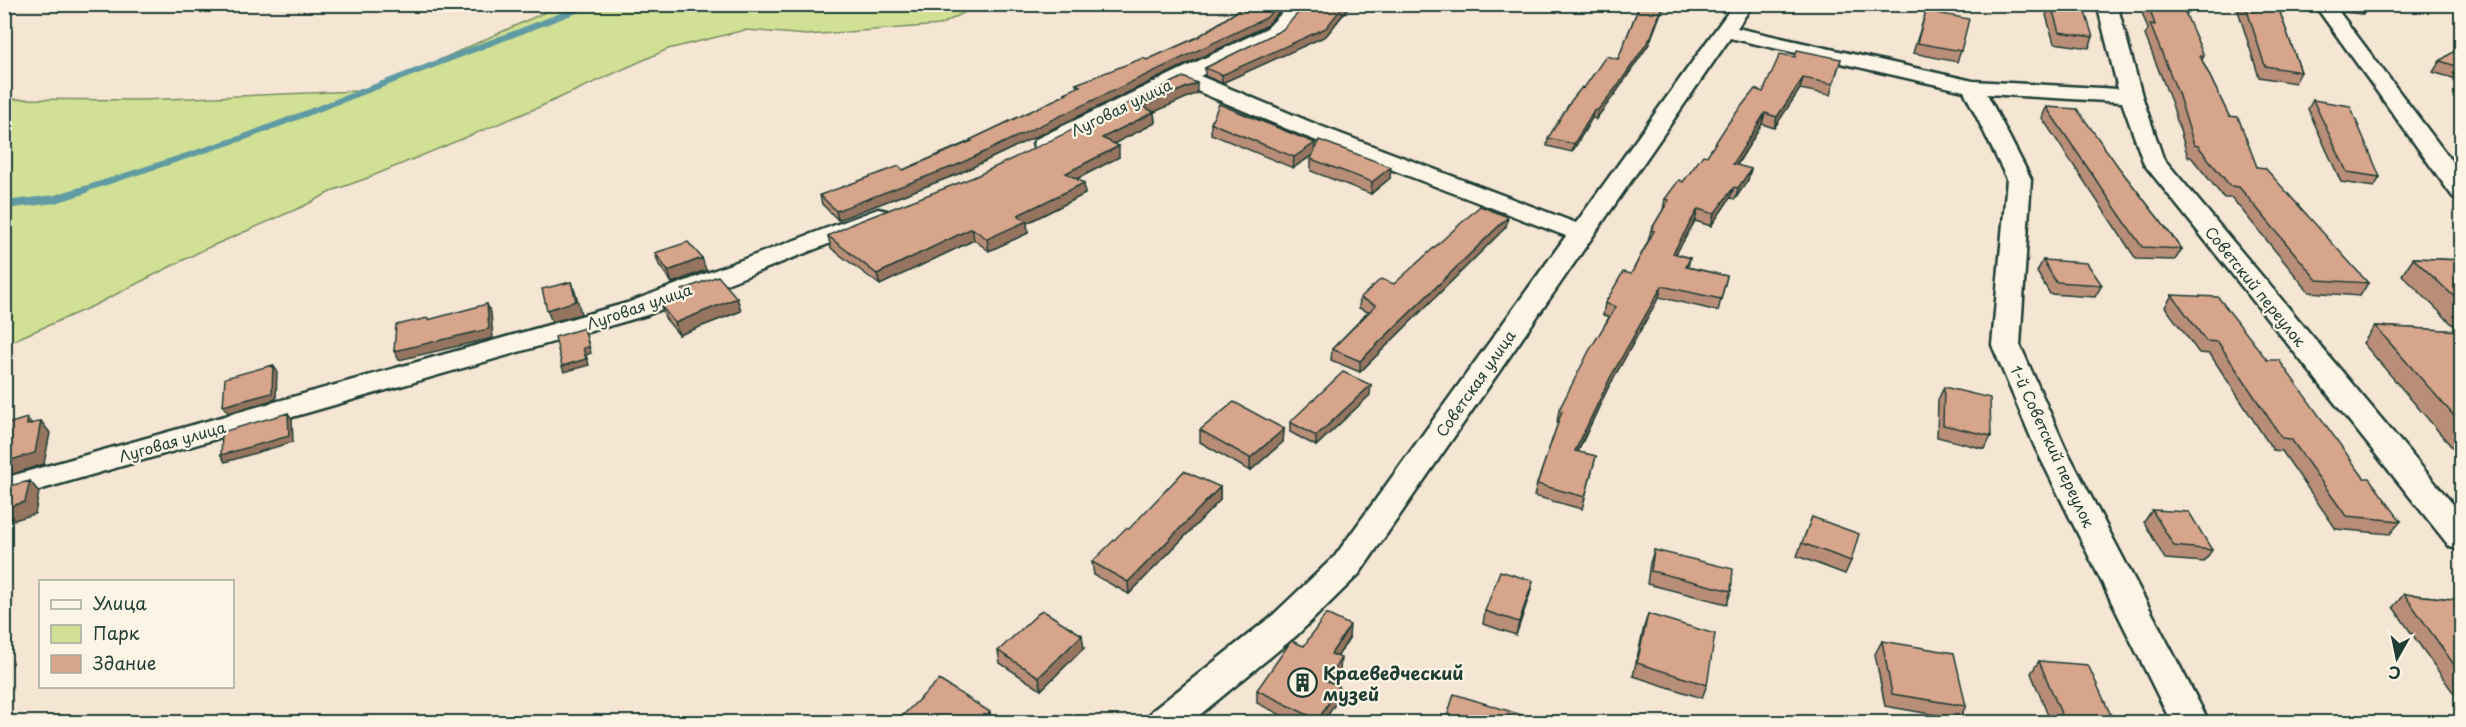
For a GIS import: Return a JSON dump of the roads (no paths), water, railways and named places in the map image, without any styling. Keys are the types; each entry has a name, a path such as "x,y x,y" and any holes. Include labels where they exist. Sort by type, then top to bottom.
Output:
{"street":[{"name":"Луговая улица","path":"1021,155 1274,32 1303,4"},
{"name":"Советская улица","path":"1165,723 1284,626 1347,565 1743,4"},
{"name":"Советский переулок","path":"2107,4 2131,96 2152,159 2462,538"},
{"path":"2323,4 2462,192"},
{"path":"1726,31 1973,87 2131,96"},
{"path":"1183,77 1312,131 1580,233"},
{"name":"1-й Советский переулок","path":"1973,87 2019,179 2006,345 2050,447 2190,723"},
{"name":"Луговая улица","path":"4,489 637,309 901,207"}],"waterway":[{"path":"79,191 242,138 592,4"},
{"path":"4,205 55,199 84,190"}],"place":[{"name":"Краеведческий музей","path":"1302,682"}]}
